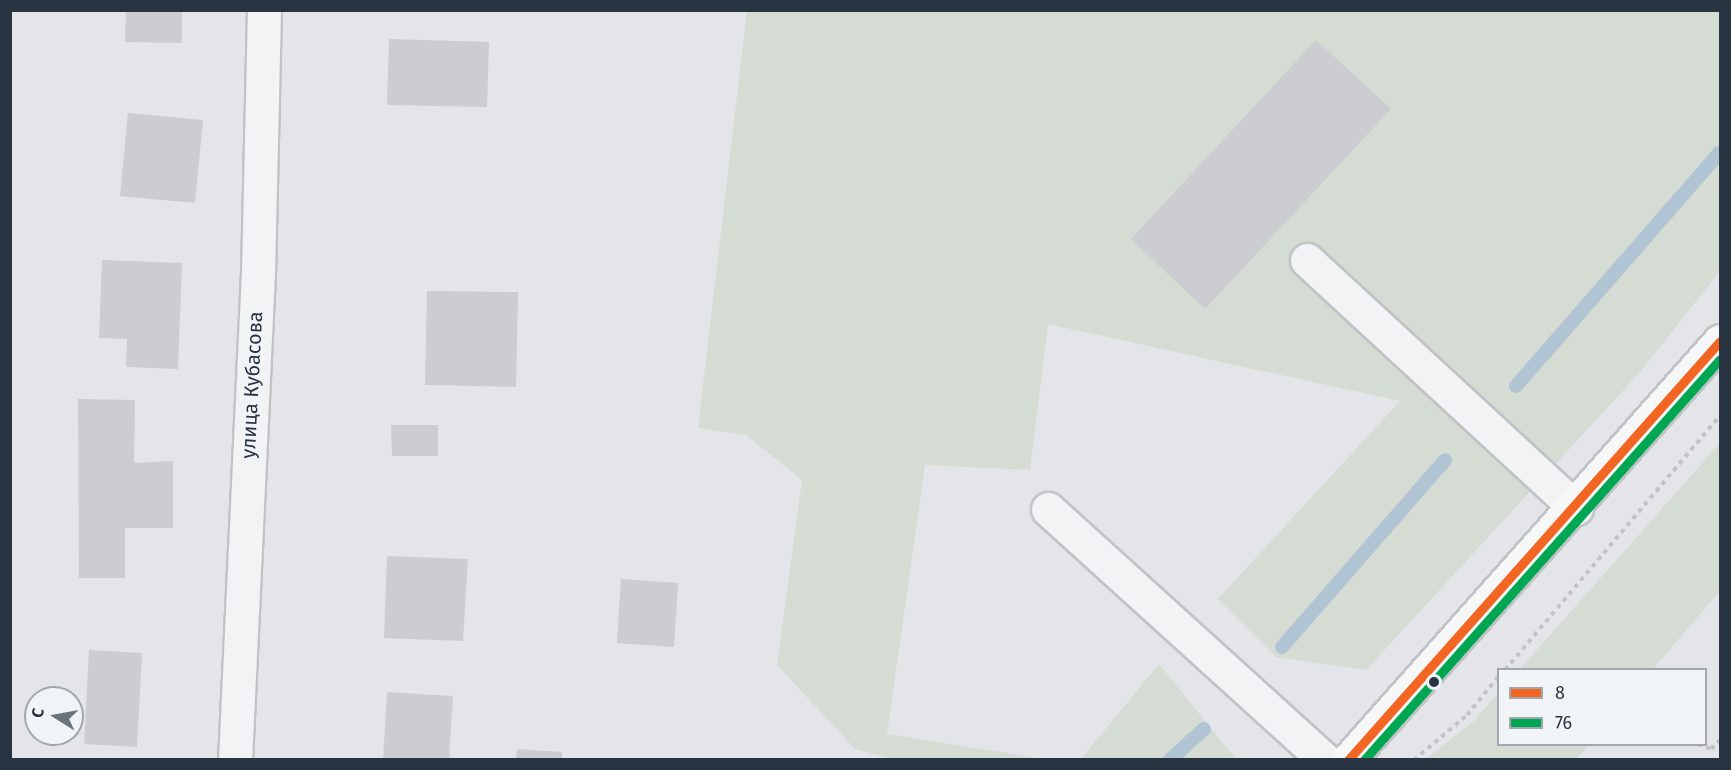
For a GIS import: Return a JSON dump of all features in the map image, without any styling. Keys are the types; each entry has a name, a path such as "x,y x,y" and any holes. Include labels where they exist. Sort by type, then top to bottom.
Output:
{"main road":[{"path":"1348,759 1576,508 1720,341"}],"street":[{"name":"улица Кубасова","path":"235,759 258,274 264,10"},
{"path":"1306,260 1576,508"},
{"path":"1047,509 1325,759"}],"path":[{"path":"1506,668 1720,416"},
{"path":"1414,759 1467,715 1497,678"},
{"path":"1703,746 1711,749 1720,740"}],"shaded area":[{"path":"747,11 1720,11 1720,271 1641,371 1366,670 1276,657 1218,599 1400,401 1048,324 1030,470 925,465 887,734 1049,760 890,759 855,749 777,665 802,480 746,435 698,428"},
{"path":"1720,443 1720,591 1654,668 1521,668"},
{"path":"1159,664 1235,758 1081,759"},
{"path":"1497,694 1497,746 1588,746 1576,759 1426,759 1475,720"}],"building":[{"path":"126,10 182,10 182,43 125,42"},
{"path":"389,39 489,42 487,107 387,105"},
{"path":"1316,40 1391,109 1205,309 1131,239"},
{"path":"128,113 203,120 195,203 120,196"},
{"path":"102,260 182,263 178,369 126,367 127,339 99,338"},
{"path":"427,291 518,292 516,387 425,385"},
{"path":"78,399 135,400 134,463 173,461 173,528 125,528 125,578 79,578"},
{"path":"391,425 438,425 438,456 392,456"},
{"path":"387,556 468,559 463,641 384,638"},
{"path":"621,579 678,583 674,647 617,643"},
{"path":"89,650 142,653 137,747 84,744"},
{"path":"387,692 453,696 449,760 383,760"},
{"path":"517,749 562,752 562,760 516,760"}],"waterway":[{"path":"1516,386 1720,152"},
{"path":"1282,647 1445,460"},
{"path":"1170,760 1204,729"}],"transit line":[{"name":"8","path":"1348,760 1720,341"},
{"name":"76","path":"1364,760 1720,359"}]}
